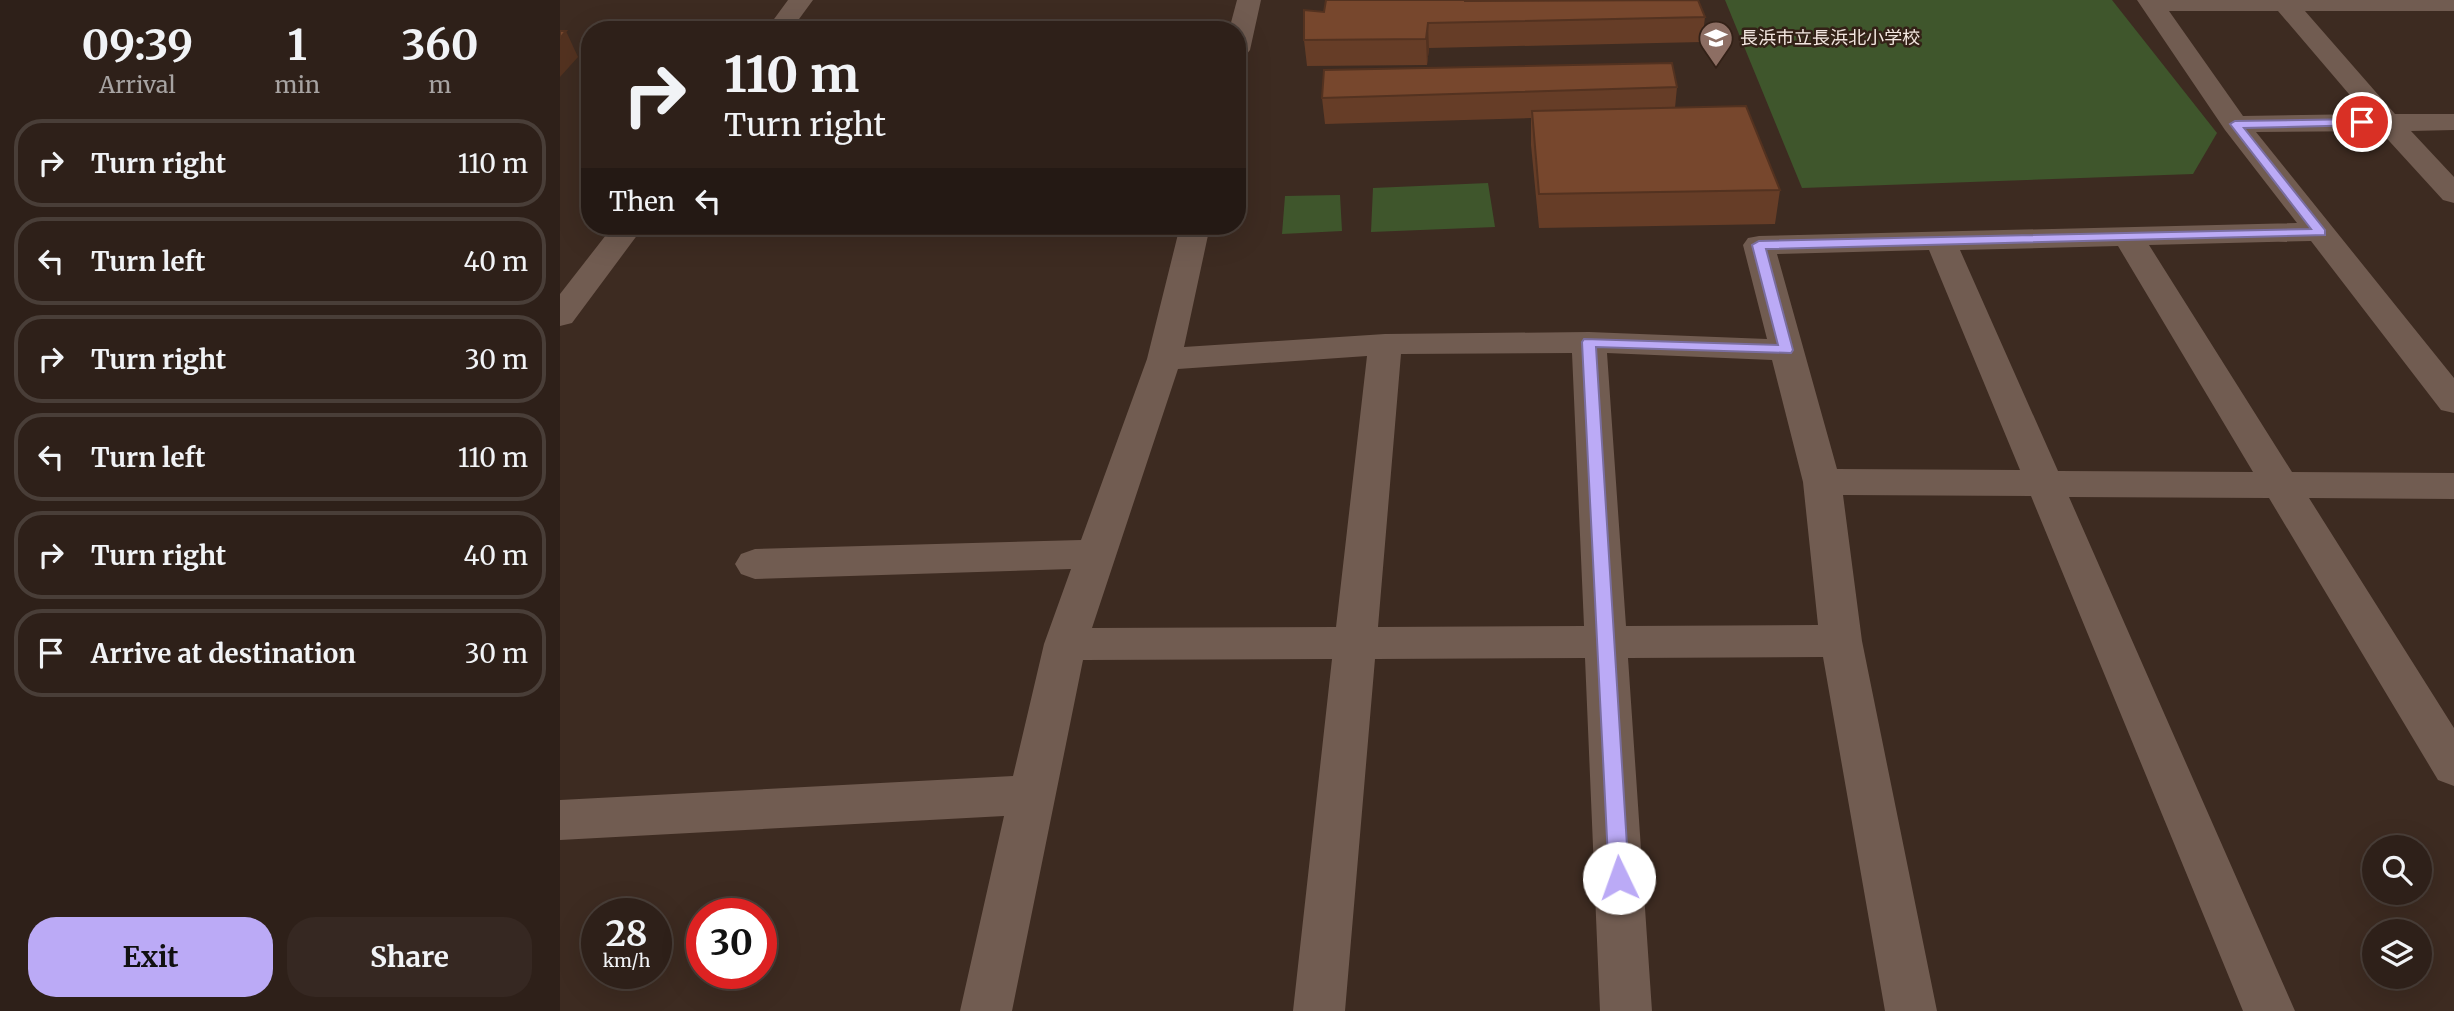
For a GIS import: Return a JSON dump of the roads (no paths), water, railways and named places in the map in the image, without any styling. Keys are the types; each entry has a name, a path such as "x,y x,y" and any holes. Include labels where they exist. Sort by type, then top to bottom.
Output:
{"street":[{"path":"785,21 801,0"},
{"path":"1244,21 1249,0"},
{"path":"2150,2 2454,4"},
{"path":"2150,2 2235,124 2320,232 2438,362 2454,402"},
{"path":"2285,4 2387,122 2454,194"},
{"path":"2235,124 2454,122"},
{"path":"1911,1011 1841,641 1822,482 1759,245 2320,232"},
{"path":"560,316 622,235"},
{"path":"986,1011 1065,644 1164,359 1193,235"},
{"path":"2128,237 2454,767"},
{"path":"1941,241 2269,1011"},
{"path":"1164,359 1385,344 1589,342 1786,350"},
{"path":"1589,342 1626,1011"},
{"path":"1319,1011 1385,344"},
{"path":"1822,482 2454,486"},
{"path":"755,564 1097,554"},
{"path":"1065,644 1841,641"},
{"path":"560,820 1032,795"}],"place":[{"name":"長浜市立長浜北小学校","path":"1716,68"}]}
